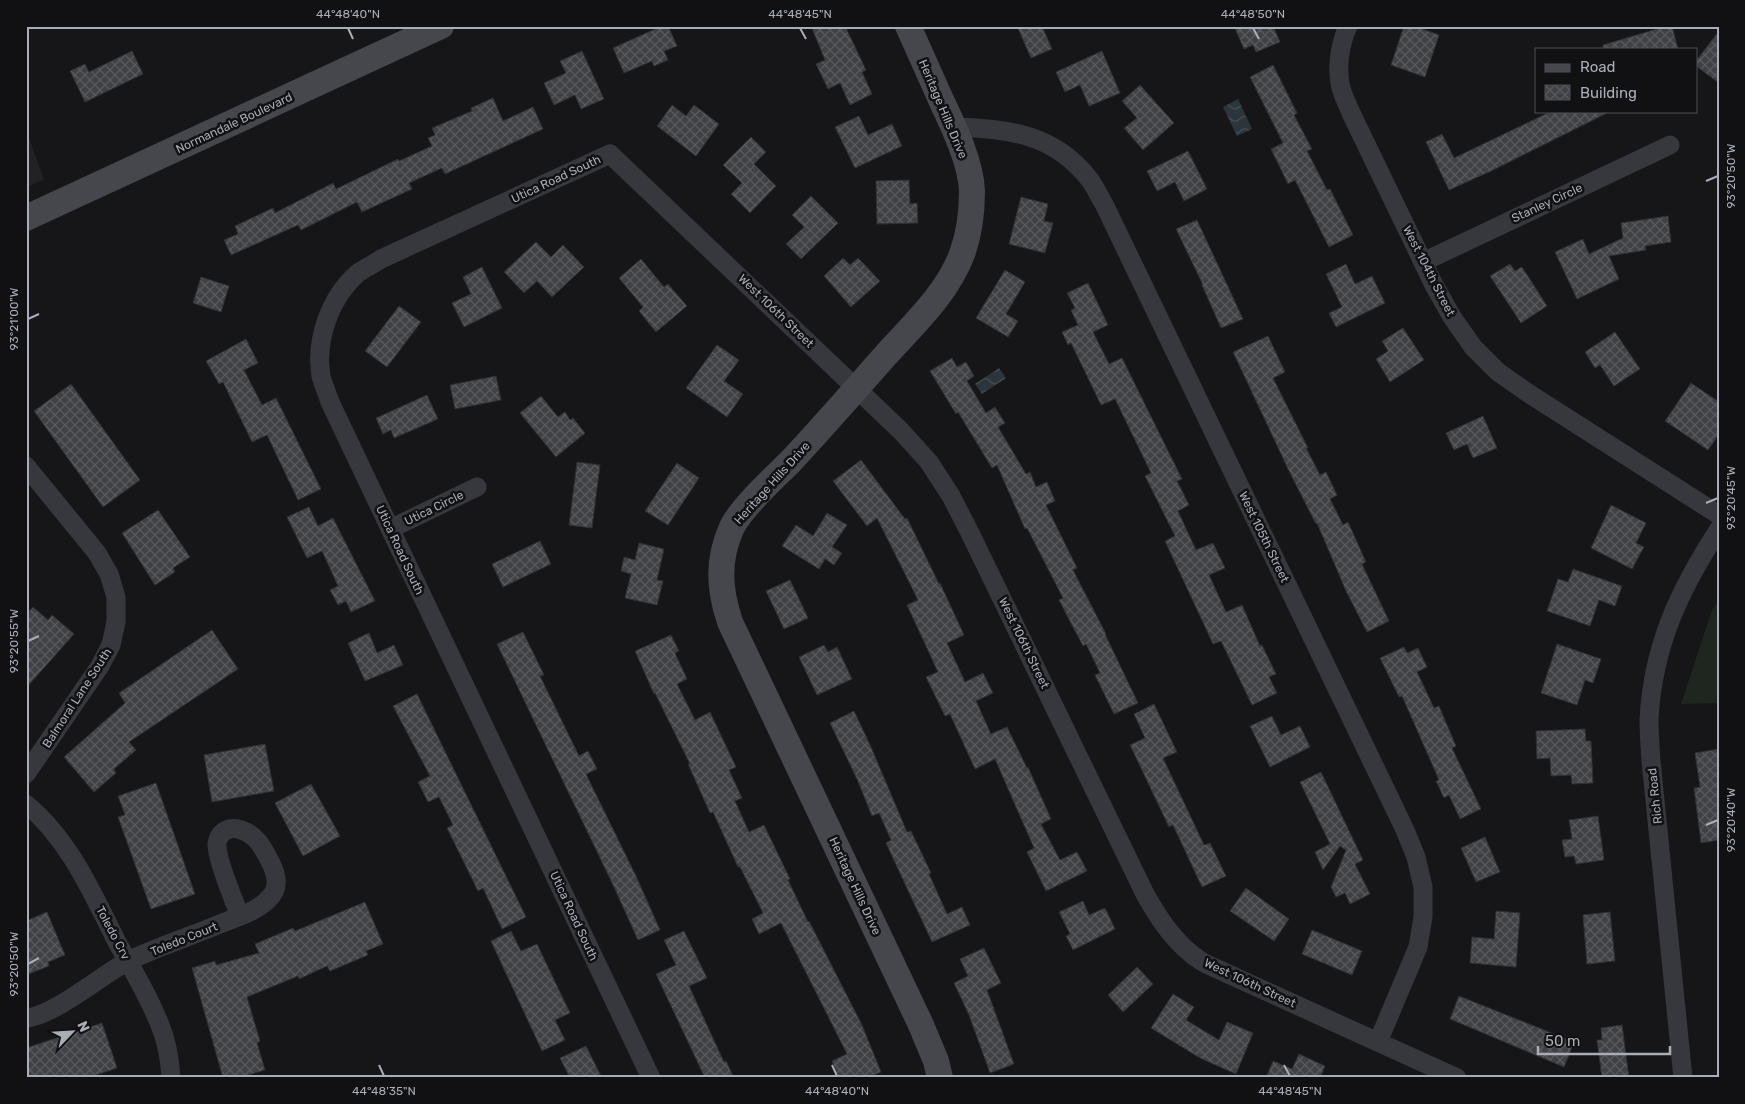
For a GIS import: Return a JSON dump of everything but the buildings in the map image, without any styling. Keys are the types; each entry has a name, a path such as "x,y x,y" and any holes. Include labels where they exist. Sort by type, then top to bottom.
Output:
{"street":[{"name":"Normandale Boulevard","path":"26,218 441,26"},
{"name":"Heritage Hills Drive","path":"908,26 954,126 965,157 972,189 969,222 962,254 947,284 927,309 748,506 733,525 724,549 721,574 722,599 730,622 921,1025 936,1061 940,1078"},
{"name":"West 104th Street","path":"1348,26 1344,35 1339,62 1341,88 1423,262 1452,318 1473,347 1498,372 1536,399 1719,516"},
{"name":"West 105th Street","path":"954,126 996,128 1023,133 1048,145 1071,160 1089,180 1108,212 1405,830 1416,856 1423,887 1423,917 1418,947 1378,1042"},
{"name":"Stanley Circle","path":"1423,262 1670,145"},
{"name":"West 106th Street","path":"610,154 902,431 929,462 951,496 970,533 1145,894 1159,919 1178,941 1201,960 1457,1078"},
{"name":"Utica Road South","path":"610,154 381,259 358,273 339,294 326,320 320,346 321,376 330,402 651,1078"},
{"name":"Balmoral Lane South","path":"26,466 96,553 109,574 116,597 116,622 111,645 100,666 26,774"},
{"name":"Utica Circle","path":"390,529 478,487"},
{"name":"Rich Road","path":"1682,1078 1652,771 1649,719 1654,678 1662,639 1678,600 1697,563 1719,529"},
{"name":"Toledo Crv","path":"26,804 56,834 77,866 128,961 161,1026 169,1056 171,1078"},
{"name":"Toledo Court","path":"128,961 240,916"},
{"path":"26,1018 34,1018 50,1010 128,961"}],"shaded area":[{"path":"26,129 44,180 26,187"},
{"path":"1719,600 1719,703 1681,704 1712,610"}],"water":[{"path":"1238,99 1252,129 1237,136 1223,107"},
{"path":"999,368 1006,378 982,394 975,384"}]}
